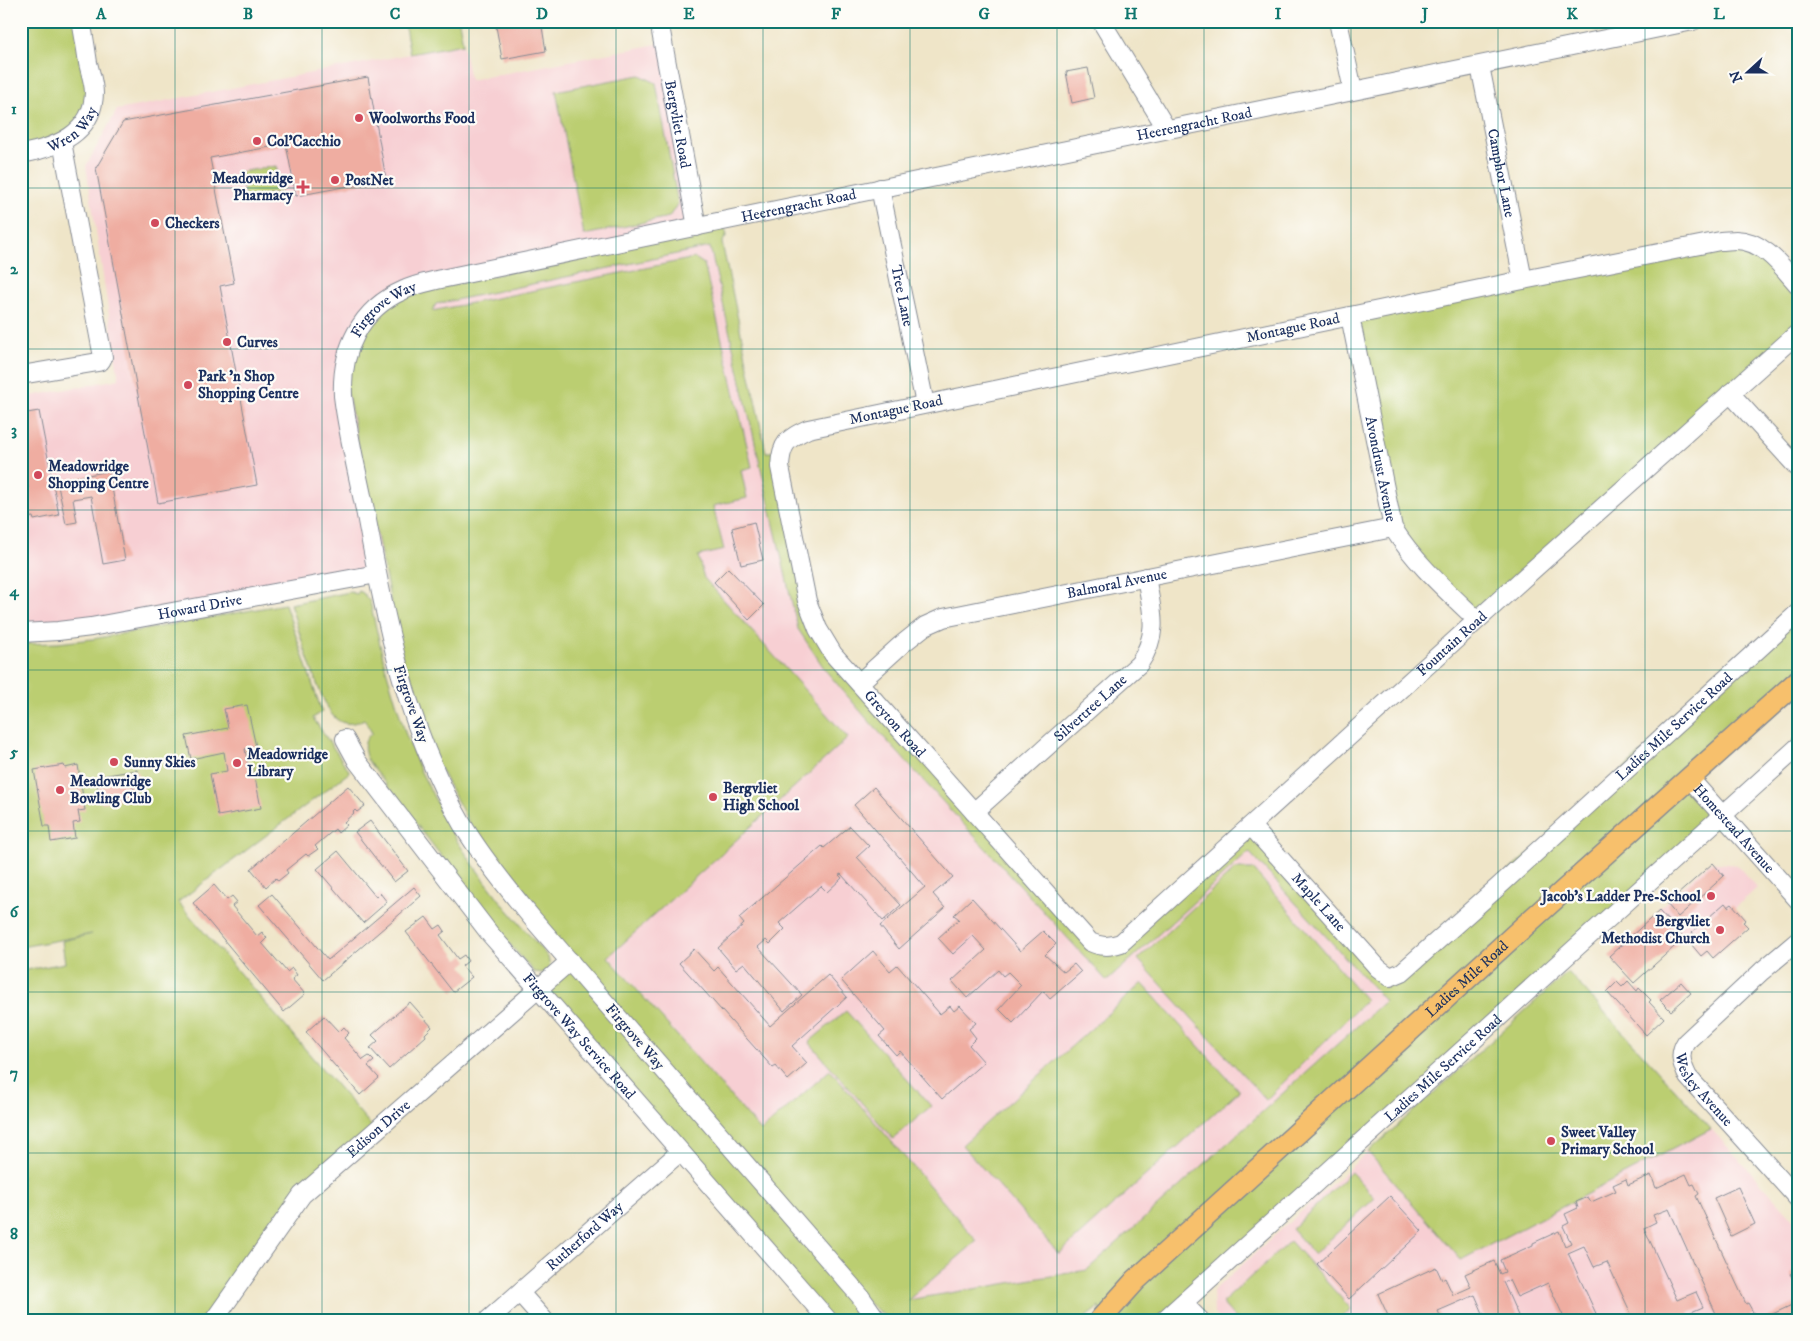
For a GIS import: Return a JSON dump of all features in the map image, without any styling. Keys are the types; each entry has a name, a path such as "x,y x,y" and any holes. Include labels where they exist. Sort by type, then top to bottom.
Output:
{"main road":[{"name":"Ladies Mile Road","path":"1100,1320 1136,1280 1530,921 1799,680"},
{"name":"Ladies Mile Road","path":"1082,1320 1136,1280"}],"street":[{"name":"Wren Way","path":"21,154 41,150 62,142 79,129 89,114 94,92 80,21"},
{"name":"Bergvliet Road","path":"659,21 697,227"},
{"path":"1101,21 1166,128"},
{"path":"1338,21 1352,90"},
{"name":"Heerengracht Road","path":"697,227 1166,128 1480,66 1693,21"},
{"name":"Camphor Lane","path":"1480,66 1523,280"},
{"path":"21,375 98,362 103,357 62,142"},
{"name":"Tree Lane","path":"880,188 925,404"},
{"name":"Firgrove Way","path":"697,227 441,279 406,289 384,301 375,309 360,326 349,348 342,383 345,414 396,662 416,724 435,771 463,824 497,875 860,1296 877,1320"},
{"name":"Montague Road","path":"780,452 791,437 808,429 1523,280 1720,241 1738,240 1753,244 1768,254 1799,286"},
{"name":"Avondrust Avenue","path":"1350,316 1393,528 1404,545 1419,562 1477,620"},
{"name":"Fountain Road","path":"1100,946 1111,947 1121,943 1477,620 1799,332"},
{"path":"1730,393 1799,469"},
{"name":"Greyton Road","path":"780,452 780,468 807,601 818,629 833,654 1090,942 1100,946"},
{"name":"Balmoral Avenue","path":"859,683 925,626 943,618 1393,528"},
{"name":"Howard Drive","path":"21,632 58,631 91,627 377,574"},
{"name":"Silvertree Lane","path":"974,812 1139,664 1147,652 1152,636 1153,620 1146,577"},
{"name":"Ladies Mile Service Road","path":"1390,977 1402,972 1491,894 1799,612"},
{"name":"Firgrove Way Service Road","path":"345,739 357,761 490,934 828,1320"},
{"name":"Ladies Mile Service Road","path":"1164,1320 1799,746"},
{"name":"Homestead Avenue","path":"1690,778 1799,901"},
{"name":"Maple Lane","path":"1250,826 1378,968 1390,977"},
{"name":"Wesley Avenue","path":"1799,940 1762,971 1686,1042 1682,1047 1681,1061 1688,1077 1799,1200"},
{"name":"Edison Drive","path":"214,1320 302,1195 570,961"},
{"name":"Rutherford Way","path":"488,1320 680,1152"},
{"path":"520,1292 544,1320"},
{"name":"Firgrove Way","path":"860,1296 890,1320"},
{"path":"1183,1303 1200,1320"}],"shaded area":[{"path":"663,43 697,227 418,285 377,574 21,633 21,398 119,379 86,166 117,110 463,44 470,80"},
{"name":"Bergvliet High School","path":"710,247 798,629 826,671 868,720 1107,981 1249,852 1385,1001 1087,1270 908,1300 512,845 376,405 436,304"},
{"name":"Jacob's Ladder Pre-School","path":"1710,862 1737,865 1757,888 1735,908 1732,904 1728,907 1725,903 1692,932 1695,936 1688,942 1658,909"},
{"name":"Sweet Valley Primary School","path":"1568,972 1799,1225 1799,1320 1220,1320 1214,1314 1213,1291"}],"green space":[{"path":"21,21 81,21 94,92 79,129 21,154"},
{"path":"404,21 459,21 463,44 410,54"},
{"path":"640,75 656,83 678,203 669,217 584,235 556,91"},
{"path":"276,166 281,192 245,198 240,172"},
{"path":"722,222 727,235 722,243 766,452 780,452 818,629 1090,941 1111,947 1251,826 1390,977 1799,612 1799,680 1690,778 1723,816 1164,1320 1100,1320 1099,1307 1082,1320 890,1320 861,1297 877,1320 828,1320 537,989 570,961 497,875 416,724 343,371 384,301","holes":["710,247 798,629 826,671 868,720 1107,981 1249,852 1385,1001 1087,1270 908,1300 977,1241 830,1070 761,1131 608,957 848,738 704,578 698,556 724,550 713,506 747,498 741,470 752,467 704,264 695,258 432,311 436,304"]},
{"path":"1738,240 1799,286 1799,332 1477,620 1404,545 1350,316"},
{"path":"359,591 370,602 385,666 405,732 420,770 455,838 502,903 548,957 550,967 543,973 534,972 506,940 368,761 364,746 366,739 372,733 364,719 350,723 338,721 329,710 323,698 290,604 350,592 357,594"},
{"path":"285,604 322,712 313,718 350,772 178,902 375,1130 313,1185 214,1320 21,1320 21,971 65,963 62,941 92,934 21,947 21,644 58,643 93,639"},
{"path":"1235,869 1253,869 1366,1000 1266,1100 1138,959"},
{"path":"1568,972 1711,1129 1461,1260 1368,1152"},
{"path":"1142,983 1239,1091 1059,1254 962,1145"},
{"path":"846,1011 931,1106 893,1139 809,1042"},
{"path":"1351,1172 1375,1198 1314,1254 1292,1229"},
{"path":"1290,1241 1351,1309 1339,1320 1237,1320 1222,1303"}],"building":[{"path":"495,21 541,21 546,51 502,59"},
{"path":"1088,68 1094,98 1072,103 1066,72"},
{"name":"Park 'n Shop Shopping Centre","path":"368,77 386,179 296,196 286,144 210,158 234,283 220,286 257,485 158,503 96,168 123,122"},
{"name":"Meadowridge Shopping Centre","path":"39,411 59,515 34,520 33,517 26,518 21,494 21,489 28,488 23,463 21,463 21,414"},
{"path":"109,471 125,560 103,564 91,496 73,499 77,522 66,524 57,481"},
{"path":"754,522 763,560 741,565 732,528"},
{"path":"728,568 764,605 749,620 714,582"},
{"name":"Meadowridge Library","path":"247,705 256,747 245,749 249,768 253,767 261,808 218,816 210,774 227,771 224,752 191,759 186,736 228,728 224,709"},
{"name":"Meadowridge Bowling Club","path":"64,765 65,768 78,765 85,810 78,811 80,822 73,823 75,838 51,842 49,826 44,826 34,770"},
{"path":"137,770 141,785 133,787 136,796 101,803 96,777"},
{"path":"348,786 365,806 357,812 355,810 353,812 344,822 347,825 338,833 335,829 315,846 318,849 308,856 306,854 286,870 288,873 278,881 276,878 266,887 251,869"},
{"path":"874,787 953,877 933,894 945,908 899,949 880,926 925,887 854,805"},
{"path":"370,821 408,871 394,882 355,832"},
{"path":"850,826 869,846 857,857 901,905 883,921 841,874 839,875 842,878 827,892 821,886 779,923 785,929 770,944 766,940 758,947 802,995 784,1011 744,963 736,969 718,948 744,924 739,918 822,846 824,848"},
{"path":"338,851 376,897 380,893 387,902 363,923 317,869"},
{"path":"1713,863 1724,876 1678,917 1667,904"},
{"path":"214,885 227,900 232,896 237,902 232,906 257,936 262,932 267,938 262,943 287,972 292,968 297,975 292,979 305,994 284,1012 193,903"},
{"path":"414,887 421,896 323,980 259,905 272,894 328,960"},
{"path":"972,898 1020,951 1043,931 1056,944 1045,955 1064,972 1074,964 1081,972 1050,999 1043,991 1013,1023 999,1009 1021,985 1008,972 1003,976 998,970 967,998 952,981 986,950 973,936 953,954 938,938 959,919 954,915"},
{"name":"Bergvliet Methodist Church","path":"1725,903 1728,907 1732,904 1746,920 1743,922 1748,927 1713,958 1707,951 1701,956 1691,944 1697,939 1692,932"},
{"path":"1659,911 1684,938 1634,983 1609,956"},
{"path":"426,917 435,929 441,925 445,931 440,935 458,959 464,955 468,961 462,966 472,977 453,992 406,932"},
{"path":"694,949 714,971 718,967 770,1026 828,975 847,997 792,1046 807,1063 788,1080 776,1066 773,1068 679,963"},
{"path":"873,951 890,971 897,965 940,1014 950,1006 954,1011 960,1006 976,1023 969,1029 976,1038 969,1045 984,1062 942,1099 900,1051 896,1055 879,1036 885,1031 841,980"},
{"path":"1628,981 1637,991 1639,988 1651,1000 1649,1002 1664,1018 1646,1035 1607,992 1617,982 1622,987"},
{"path":"1681,982 1691,993 1671,1011 1660,1000"},
{"path":"410,1002 432,1027 425,1034 426,1036 389,1069 370,1048 378,1041 372,1035"},
{"path":"324,1016 339,1032 344,1027 349,1033 344,1038 363,1060 369,1056 374,1061 368,1066 379,1078 360,1095 306,1032"},
{"path":"1686,1174 1691,1185 1694,1184 1699,1194 1696,1196 1746,1304 1748,1303 1754,1314 1751,1315 1753,1320 1714,1320 1718,1318 1669,1209 1653,1215 1656,1222 1644,1228 1677,1300 1696,1292 1703,1307 1689,1313 1692,1320 1680,1320 1679,1318 1675,1320 1634,1320 1607,1262 1594,1267 1584,1246 1568,1253 1599,1320 1565,1320 1548,1283 1517,1297 1509,1280 1503,1282 1520,1320 1486,1320 1475,1295 1438,1311 1442,1320 1390,1320 1378,1294 1436,1267 1442,1280 1445,1278 1453,1295 1471,1287 1465,1274 1494,1261 1500,1274 1505,1272 1500,1260 1559,1231 1565,1246 1571,1243 1563,1226 1569,1223 1565,1214 1578,1208 1576,1202 1588,1197 1591,1202 1616,1191 1613,1185 1626,1179 1628,1185 1651,1175 1656,1188"},
{"path":"1738,1187 1755,1224 1731,1236 1714,1198"},
{"path":"1390,1196 1422,1231 1349,1299 1317,1264"},
{"path":"1799,1269 1799,1289 1790,1274"},
{"path":"1796,1303 1799,1309 1799,1320 1760,1320"}],"place":[{"name":"Woolworths Food","path":"359,118"},
{"name":"Col'Cacchio","path":"257,141"},
{"name":"PostNet","path":"335,180"},
{"name":"Meadowridge Pharmacy","path":"303,187"},
{"name":"Checkers","path":"155,223"},
{"name":"Curves","path":"227,342"},
{"name":"Park 'n Shop Shopping Centre","path":"188,385"},
{"name":"Meadowridge Shopping Centre","path":"38,475"},
{"name":"Sunny Skies","path":"114,762"},
{"name":"Meadowridge Library","path":"237,763"},
{"name":"Meadowridge Bowling Club","path":"60,790"},
{"name":"Bergvliet High School","path":"713,797"},
{"name":"Jacob's Ladder Pre-School","path":"1711,896"},
{"name":"Bergvliet Methodist Church","path":"1720,930"},
{"name":"Sweet Valley Primary School","path":"1551,1141"}]}
